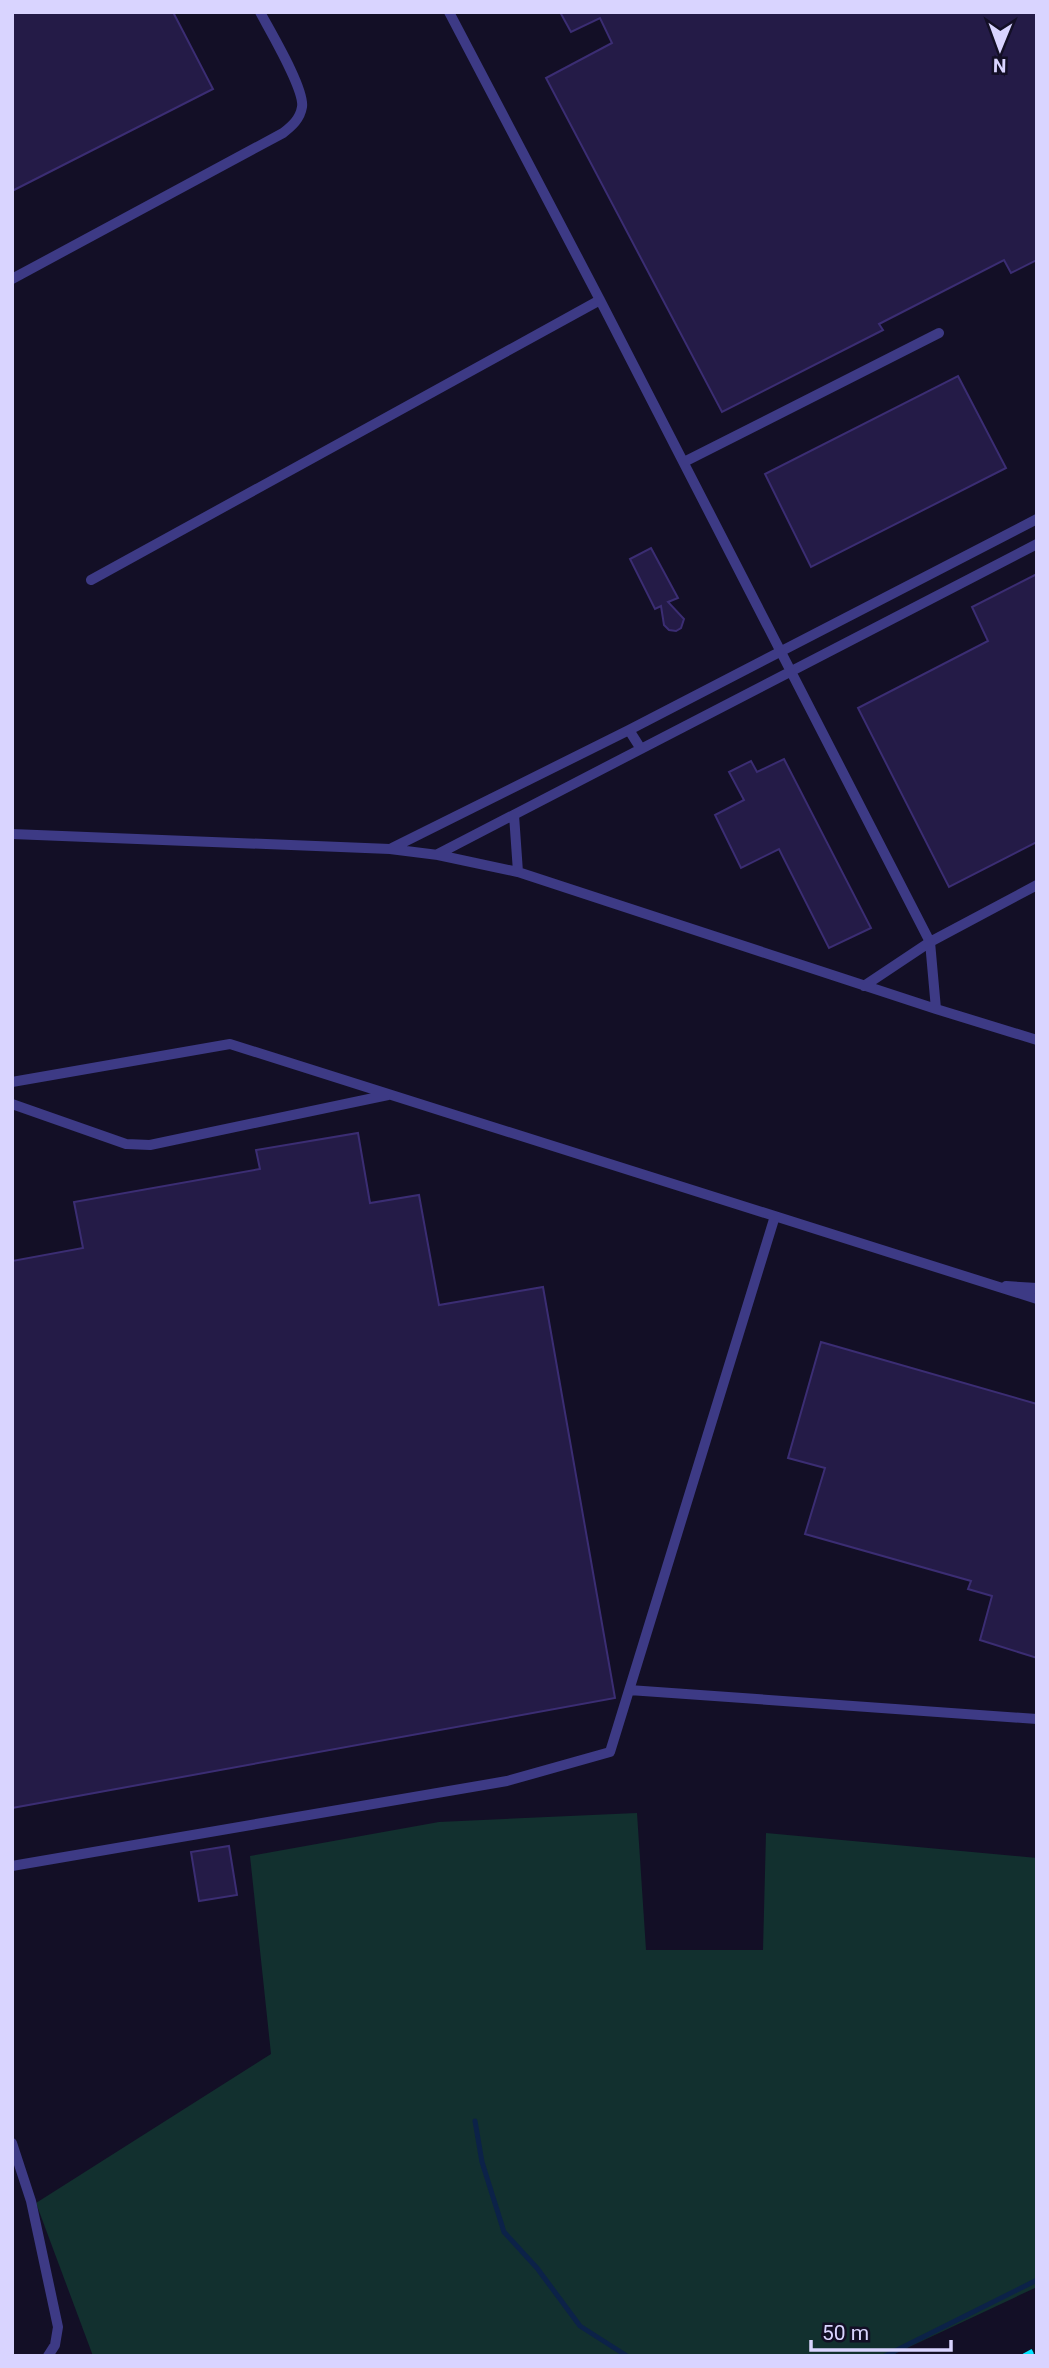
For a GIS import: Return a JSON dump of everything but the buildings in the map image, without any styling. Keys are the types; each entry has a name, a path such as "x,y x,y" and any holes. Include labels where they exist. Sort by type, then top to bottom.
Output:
{"lane":[{"path":"12,279 283,133 296,122 303,106 300,90 260,12"},
{"path":"449,12 780,652 792,670 930,942 936,1009"},
{"path":"90,580 600,300"},
{"path":"684,463 939,333"},
{"path":"390,849 629,730 1037,519"},
{"path":"438,855 1037,544"},
{"path":"629,730 641,749"},
{"path":"514,815 518,873"},
{"path":"12,834 390,849 438,855 518,873 1037,1040"},
{"path":"864,986 930,942 1037,885"},
{"path":"12,1082 230,1044 1037,1299"},
{"path":"12,1104 126,1144 150,1145 388,1095"},
{"path":"12,1866 507,1781 610,1752 775,1216"},
{"path":"989,1284 1037,1288"},
{"path":"629,1690 1037,1719"},
{"path":"12,2143 31,2201 58,2327 55,2345 48,2356"}],"green space":[{"path":"637,1813 646,1950 763,1950 766,1833 1037,1858 1037,2287 890,2356 93,2356 36,2203 271,2054 250,1856 439,1822"}],"waterway":[{"path":"475,2121 482,2162 504,2232 537,2268 580,2326 627,2356"},
{"path":"885,2356 1037,2280"}],"railway":[{"path":"1024,2356 1037,2349"}]}
